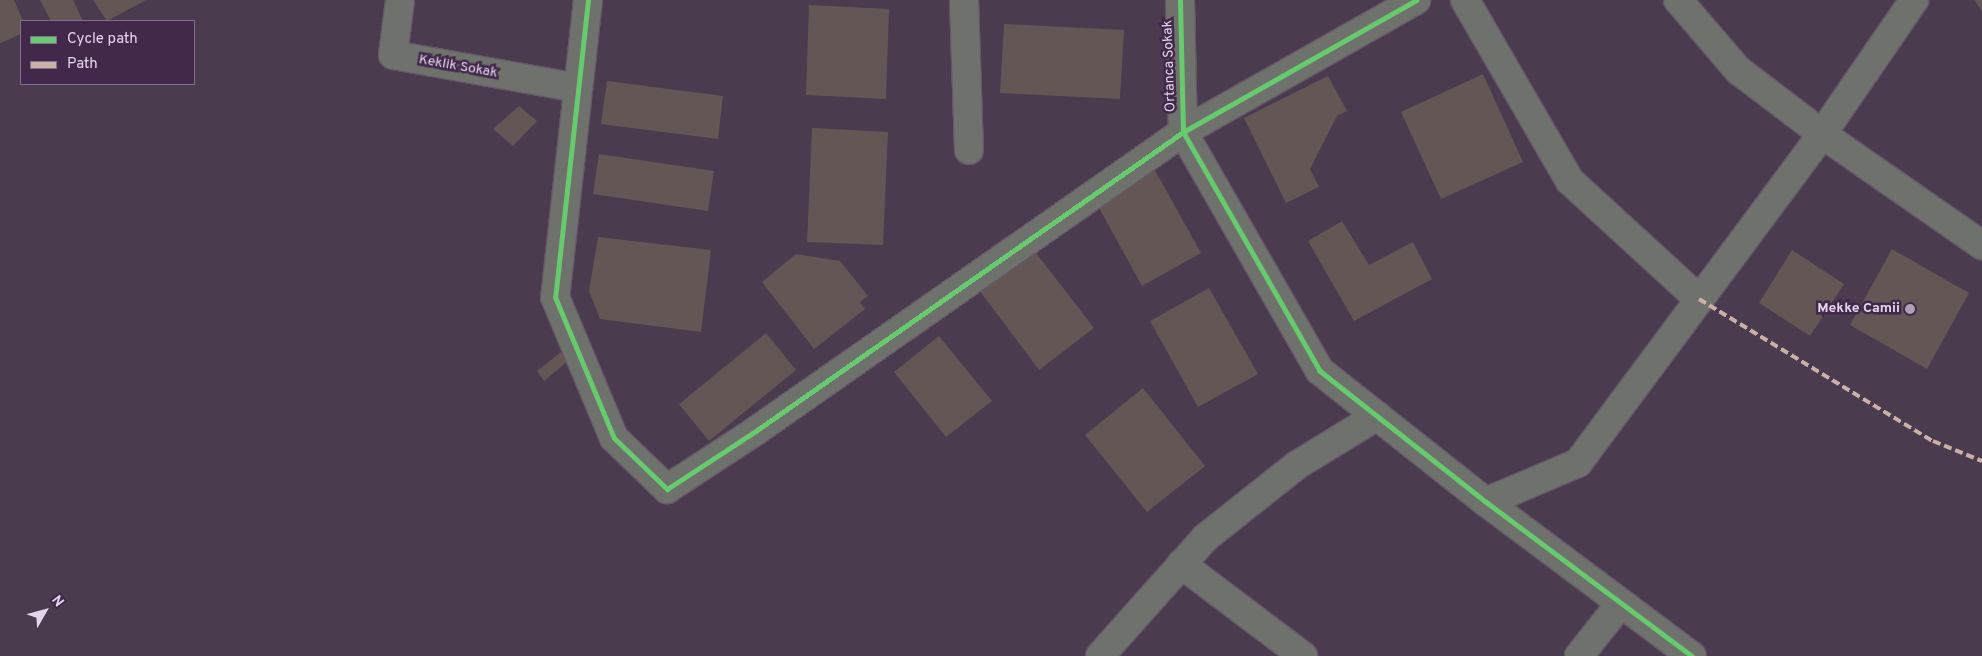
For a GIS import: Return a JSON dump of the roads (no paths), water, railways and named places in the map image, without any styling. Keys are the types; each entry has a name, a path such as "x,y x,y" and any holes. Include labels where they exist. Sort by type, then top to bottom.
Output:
{"street":[{"name":"Keklik Sokak","path":"400,0 392,56 578,88"},
{"path":"588,0 555,296 614,438 667,489 757,430 1184,132 1416,0"},
{"path":"964,0 970,150"},
{"name":"Ortanca Sokak","path":"1180,0 1184,132"},
{"path":"1465,0 1570,181 1699,299"},
{"path":"1678,0 1738,70 1822,134 1982,245"},
{"path":"1486,502 1578,463 1822,134 1914,0"},
{"path":"1184,132 1320,370 1486,502 1692,656"},
{"path":"1100,656 1205,538 1297,465 1377,416"},
{"path":"1181,564 1303,656"},
{"path":"1579,656 1620,604"}],"place":[{"name":"Mekke Camii","path":"1910,309"}]}
